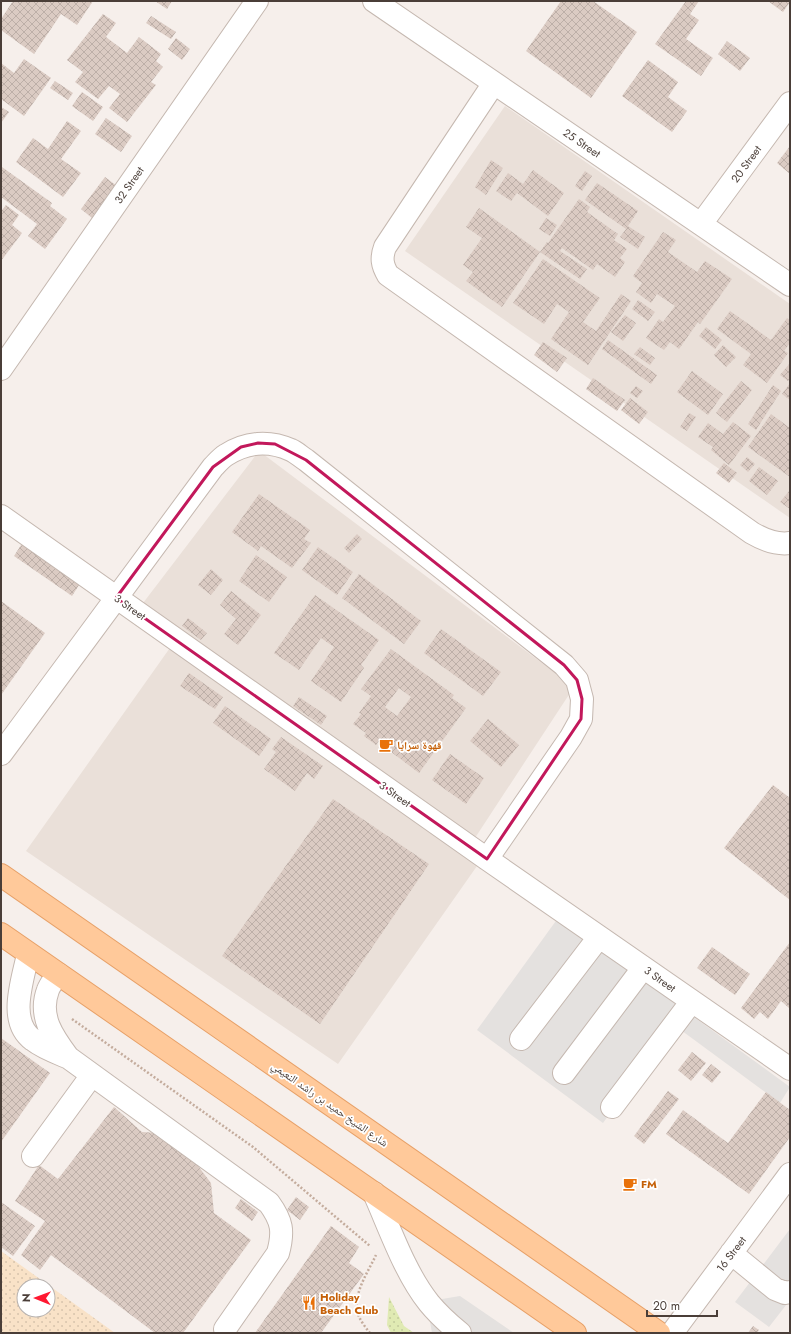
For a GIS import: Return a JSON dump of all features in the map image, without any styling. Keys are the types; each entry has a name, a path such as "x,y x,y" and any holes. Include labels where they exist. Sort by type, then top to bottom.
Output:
{"main road":[{"name":"شارع الشيخ حميد بن راشد النعيمي","path":"1,875 659,1333"},
{"path":"1,934 575,1333"}],"street":[{"name":"32 Street","path":"1,369 257,1"},
{"name":"25 Street","path":"374,1 790,285"},
{"path":"494,83 385,247 382,254 384,269 388,275 752,533 763,540 775,543 790,543"},
{"name":"20 Street","path":"701,224 790,104"},
{"path":"1,754 213,467 225,455 241,447 258,443 275,444 292,450 564,665 577,680 582,699 580,719 571,737 486,859"},
{"name":"3 Street","path":"1,516 486,859 790,1069"},
{"path":"521,1039 598,937"},
{"path":"28,954 18,1006 18,1016 26,1034 33,1040 69,1058 269,1203 277,1214 281,1226 282,1240 278,1253 225,1328"},
{"path":"564,1073 643,968"},
{"path":"58,974 48,989 44,1015 48,1028 69,1058"},
{"path":"612,1107 692,1001"},
{"path":"33,1156 92,1075"},
{"name":"16 Street","path":"672,1333 790,1174"},
{"path":"374,1193 416,1284 429,1303 460,1333"},
{"path":"731,1254 775,1289 785,1293 790,1292"}],"highlighted area":[{"path":"258,443 275,444 306,460 564,665 577,680 582,699 581,719 487,859 116,598 213,467 241,447"}],"shaded area":[{"path":"505,106 790,304 790,518 405,251"},
{"path":"259,451 574,687 473,841 140,607"},
{"path":"172,645 477,866 338,1064 26,851"},
{"path":"558,918 790,1087 780,1103 674,1025 603,1123 477,1030"},
{"path":"790,1229 790,1300 769,1327 735,1302"},
{"path":"460,1296 514,1333 432,1333 429,1316 442,1299"}],"sand":[{"path":"1,1251 39,1278 16,1278 16,1318 56,1318 56,1291 115,1333 1,1333"}],"green space":[{"path":"389,1297 404,1326 414,1333 391,1333 387,1325"}],"building":[{"path":"13,1 93,1 77,25 61,14 34,54 1,30 1,19"},
{"path":"155,1 172,1 167,9"},
{"path":"561,1 593,1 637,32 591,98 526,51"},
{"path":"686,1 699,1 690,14 699,20 686,39 713,58 701,76 655,44"},
{"path":"768,1 790,1 790,2 783,12"},
{"path":"103,14 116,23 106,37 127,53 139,37 161,54 156,61 163,67 151,82 156,85 127,122 109,108 120,94 109,86 98,99 75,82 83,72 67,60"},
{"path":"151,16 176,32 171,39 146,23"},
{"path":"176,38 190,49 182,60 168,49"},
{"path":"727,41 750,58 740,71 718,54"},
{"path":"24,59 51,78 24,116 1,99 1,63 14,73"},
{"path":"648,60 678,82 668,97 687,111 672,132 622,96"},
{"path":"55,81 73,93 68,100 50,88"},
{"path":"82,92 103,107 93,121 72,106"},
{"path":"1,107 9,112 1,123"},
{"path":"106,118 132,136 121,152 95,134"},
{"path":"67,121 81,131 61,159 81,173 63,197 16,162 33,138 48,149"},
{"path":"790,146 790,174 777,163"},
{"path":"491,160 503,168 486,195 475,187"},
{"path":"2,167 52,203 50,206 67,219 45,249 28,236 37,224 1,197"},
{"path":"533,170 564,193 548,216 517,193 511,201 496,191 508,173 523,184"},
{"path":"585,171 592,176 582,191 575,186"},
{"path":"105,177 117,186 92,218 81,209"},
{"path":"597,183 638,211 628,226 645,237 638,249 620,237 626,229 585,200"},
{"path":"579,199 590,207 587,212 618,234 614,240 627,249 620,258 625,262 615,277 597,264 593,270 562,248 560,251 587,269 580,279 540,252"},
{"path":"6,205 19,215 12,225 22,233 1,261 1,209 2,210"},
{"path":"479,208 540,252 502,307 466,281 473,272 463,265 482,238 466,227"},
{"path":"546,218 557,225 550,236 539,229"},
{"path":"663,232 676,240 668,252 697,272 705,261 732,279 700,324 698,322 679,349 670,342 664,350 646,338 659,319 663,322 675,306 657,294 651,303 636,292 642,283 633,276"},
{"path":"543,259 600,298 583,322 596,331 621,294 631,301 588,365 551,339 569,312 557,304 544,324 513,303"},
{"path":"638,300 655,312 648,321 632,309"},
{"path":"730,311 771,340 787,318 790,320 790,343 784,351 788,353 767,383 743,365 751,354 717,329"},
{"path":"625,315 636,323 623,341 611,332"},
{"path":"706,327 722,340 715,349 699,336"},
{"path":"608,340 657,375 651,384 602,349"},
{"path":"543,342 567,358 557,372 534,355"},
{"path":"723,345 736,357 726,367 714,355"},
{"path":"640,347 655,358 650,365 634,354"},
{"path":"790,363 790,378 788,381 780,375"},
{"path":"692,371 723,394 708,415 677,392"},
{"path":"593,378 625,400 617,411 586,389"},
{"path":"741,381 752,390 727,422 716,413"},
{"path":"790,383 790,400 782,394"},
{"path":"773,385 781,391 756,430 748,424"},
{"path":"636,386 643,391 637,398 630,393"},
{"path":"630,398 648,412 639,424 621,410"},
{"path":"689,413 696,417 687,431 680,427"},
{"path":"771,414 790,428 790,477 748,447"},
{"path":"733,422 751,436 729,465 711,450 713,447 698,437 708,423 723,434"},
{"path":"747,457 755,464 748,472 740,465"},
{"path":"724,463 737,473 729,483 716,473"},
{"path":"759,467 778,481 767,495 749,481"},
{"path":"790,490 790,509 780,502"},
{"path":"259,494 310,530 304,539 311,543 292,568 261,546 258,551 232,532"},
{"path":"357,534 362,539 349,553 344,548"},
{"path":"23,542 81,582 72,596 14,556"},
{"path":"318,547 353,572 337,595 302,570"},
{"path":"256,555 287,577 269,602 239,581"},
{"path":"211,569 223,580 211,595 198,585"},
{"path":"359,574 421,621 404,644 342,598"},
{"path":"231,591 261,615 238,645 224,634 236,619 220,605"},
{"path":"315,595 379,640 361,665 364,668 341,702 311,681 334,647 321,638 299,670 274,653"},
{"path":"1,601 45,633 1,695"},
{"path":"188,618 207,633 201,640 182,626"},
{"path":"441,629 501,672 483,696 424,653"},
{"path":"391,649 454,695 452,698 466,708 419,773 378,742 376,745 364,736 366,733 353,724 361,714 359,713 371,696 361,689","holes":["399,688 411,697 397,716 385,707"]},
{"path":"189,673 223,697 215,709 180,686"},
{"path":"299,697 327,716 321,725 293,706"},
{"path":"225,706 271,739 259,756 213,723"},
{"path":"488,719 519,745 501,767 470,741"},
{"path":"281,737 323,766 314,779 307,773 295,791 264,769 276,752 272,749"},
{"path":"450,754 484,778 466,804 432,780"},
{"path":"773,785 790,798 790,900 724,848"},
{"path":"333,799 429,864 320,1024 222,956"},
{"path":"790,942 790,1006 789,1008 781,1001 768,1019 760,1012 754,1019 741,1008"},
{"path":"712,947 750,974 735,995 697,968"},
{"path":"1,1038 50,1073 1,1142"},
{"path":"692,1052 706,1063 691,1081 678,1070"},
{"path":"711,1064 721,1072 712,1083 702,1075"},
{"path":"668,1091 679,1099 644,1144 634,1136"},
{"path":"766,1092 790,1110 790,1137 749,1194 666,1134 683,1110 728,1143"},
{"path":"114,1107 142,1132 158,1133 189,1154 211,1183 214,1213 251,1240 183,1333 155,1333 51,1255 40,1270 21,1255 45,1221 15,1201 39,1165 58,1179"},
{"path":"296,1197 309,1207 300,1220 287,1210"},
{"path":"241,1199 258,1212 252,1221 235,1208"},
{"path":"1,1202 35,1226 13,1256 1,1247"},
{"name":"Holiday Beach Club","path":"331,1226 359,1247 349,1263 364,1274 321,1333 255,1333"},
{"path":"753,1326 759,1330 757,1333 748,1333"}],"place":[{"name":"قهوة سرايا","path":"386,745"},
{"name":"FM","path":"630,1184"},
{"name":"Holiday Beach Club","path":"309,1303"}]}
